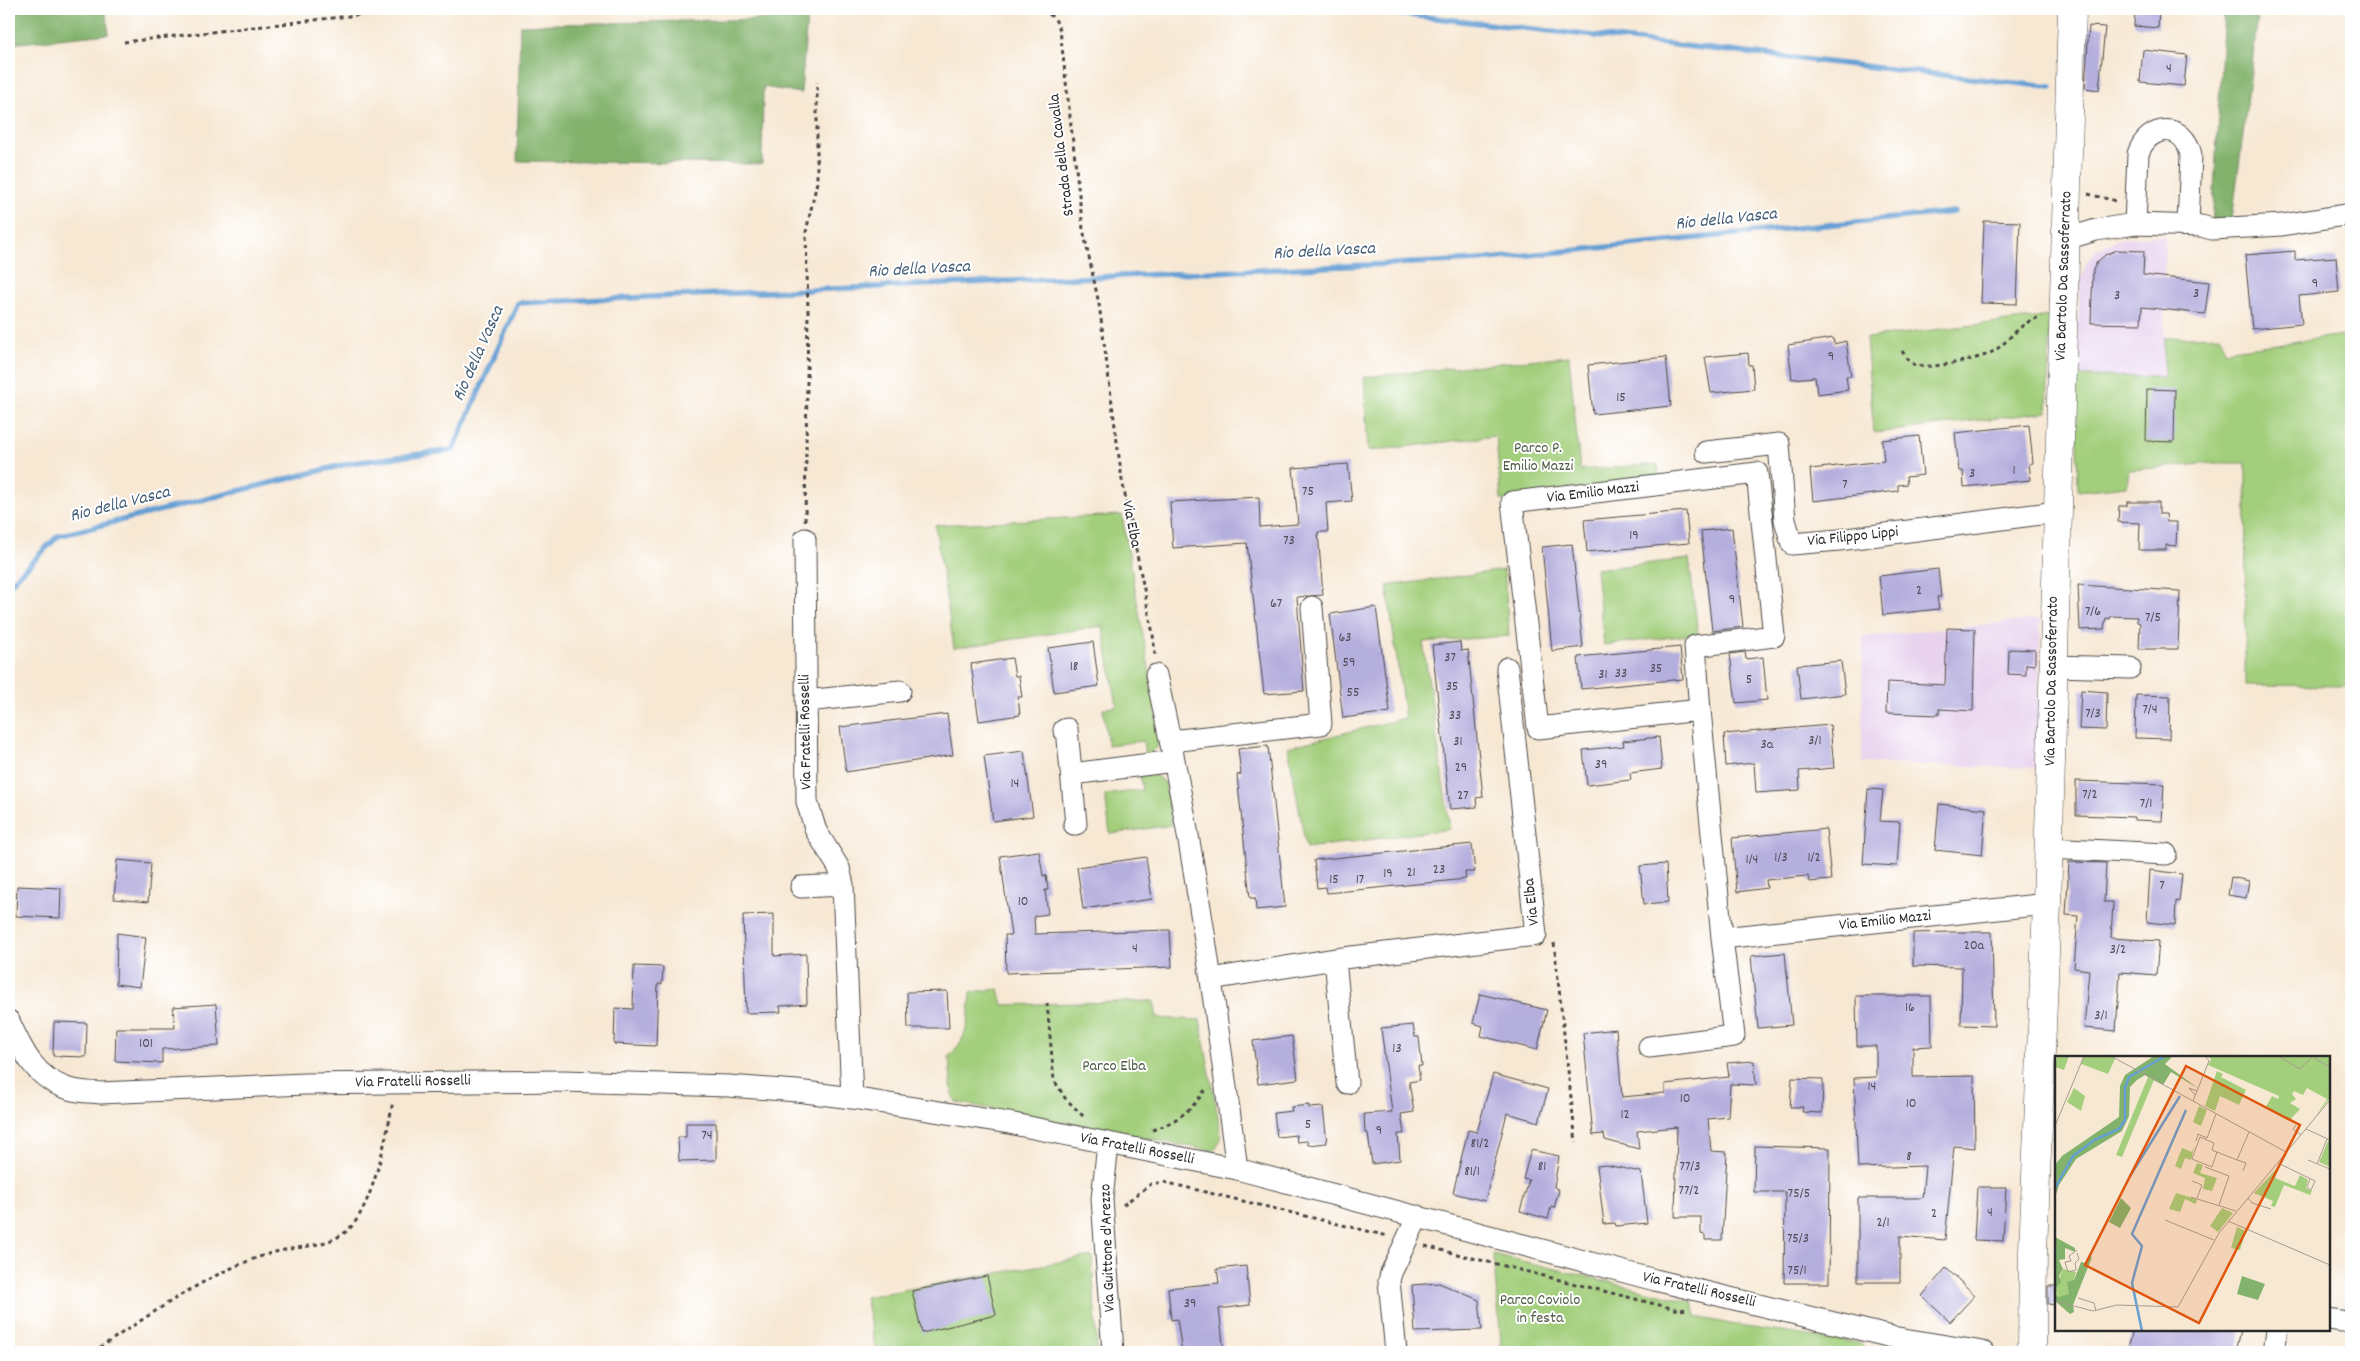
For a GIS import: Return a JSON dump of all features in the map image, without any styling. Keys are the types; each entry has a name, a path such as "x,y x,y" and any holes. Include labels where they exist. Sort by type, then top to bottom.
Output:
{"street":[{"name":"Via Bartolo Da Sassoferrato","path":"2032,1352 2033,1251 2047,904 2052,666 2072,9"},
{"path":"2135,224 2138,154 2141,145 2148,138 2155,132 2166,130 2176,132 2184,138 2189,146 2191,155 2188,225"},
{"path":"2066,239 2096,230 2135,224 2188,225 2212,229 2282,225 2351,214"},
{"name":"Via Filippo Lippi","path":"1706,452 1779,444 1785,520 1792,544 1839,540 2057,512"},
{"name":"Via Emilio Mazzi","path":"1648,1047 1734,1036 1722,938 1695,646 1774,636 1757,473 1512,502 1538,728 1700,710"},
{"name":"Via Fratelli Rosselli","path":"805,539 807,802 816,831 839,868 843,885 852,1098"},
{"path":"1072,774 1172,751 1321,724 1312,607"},
{"path":"2052,666 2130,668"},
{"name":"Via Elba","path":"1211,979 1335,959 1536,935 1507,668"},
{"path":"1156,675 1172,751 1211,979 1237,1169"},
{"path":"806,702 900,691"},
{"path":"1064,730 1067,729 1072,774 1076,824 1074,824"},
{"path":"2048,848 2166,854"},
{"path":"801,887 843,885"},
{"name":"Via Emilio Mazzi","path":"1722,938 2047,904"},
{"path":"1335,959 1347,1083"},
{"name":"Via Fratelli Rosselli","path":"9,1021 20,1047 32,1066 49,1080 69,1090 100,1093 396,1082 591,1082 708,1085 797,1091 1009,1123 1237,1169 1892,1344 1983,1352"},
{"name":"Via Guittone d'Arezzo","path":"1108,1144 1103,1209 1113,1352"},
{"path":"1396,1352 1389,1281 1405,1240 1418,1216"},
{"path":"2274,1352 2277,1331"}],"path":[{"path":"124,42 410,9"},
{"name":"Strada della Cavalla","path":"1042,9 1055,20 1060,30 1083,229 1099,304"},
{"path":"805,539 808,311 806,232 817,182 816,82"},
{"name":"Via Elba","path":"1099,304 1122,480 1153,634 1156,675"},
{"path":"1902,351 1909,361 1918,367 1939,365 1981,356 1992,352 2031,320 2050,316"},
{"path":"1536,935 1553,934 1576,1143"},
{"path":"1048,1003 1054,1080 1065,1098 1088,1120 1080,1119"},
{"path":"93,1352 229,1268 277,1252 322,1243 348,1230 358,1220 366,1205 388,1127 396,1082"},
{"path":"1144,1130 1167,1126 1181,1117 1193,1106 1208,1084"},
{"path":"1103,1209 1118,1207 1151,1184 1164,1182 1405,1240 1679,1310 1688,1309"}],"shaded area":[{"path":"2165,235 2164,377 2076,376 2080,281 2088,260 2096,250 2114,241 2125,238"},
{"path":"2041,619 2036,768 1862,763 1863,637"}],"green space":[{"path":"9,9 105,9 109,34 9,44"},
{"path":"2224,9 2259,9 2231,228 2212,229"},
{"path":"807,18 801,93 763,87 762,164 517,161 520,25"},
{"path":"2050,316 2047,412 1874,433 1866,338"},
{"path":"2351,334 2351,686 2245,685 2246,463 2214,463 2129,470 2127,486 2078,491 2076,376 2164,377 2164,338 2221,336 2224,351"},
{"name":"Parco P. Emilio Mazzi","path":"1569,356 1580,470 1658,464 1659,485 1512,502 1501,500 1496,436 1368,451 1364,377"},
{"path":"1122,515 1160,732 1157,746 1153,751 1145,755 1143,741 1108,745 1103,709 1117,706 1103,626 954,648 935,525"},
{"path":"1689,559 1698,634 1604,645 1596,569"},
{"path":"1504,570 1509,636 1423,642 1450,829 1306,848 1288,747 1405,718 1387,586"},
{"path":"1155,775 1165,783 1172,825 1110,834 1105,795 1142,790 1140,776"},
{"name":"Parco Elba","path":"999,989 1003,1005 1154,1001 1157,1018 1200,1020 1220,1128 1218,1145 1214,1150 1208,1150 956,1102 952,1096 949,1056 961,1042 967,1027 971,992"},
{"path":"2351,990 2351,1234 2343,1236"},
{"name":"Parco Coviolo in festa","path":"1493,1254 1693,1302 1696,1317 1745,1327 1860,1343 1866,1352 1502,1352"},
{"path":"1092,1256 1097,1352 876,1352 865,1297"}],"building":[{"path":"2135,9 2159,9 2158,28 2134,26"},
{"path":"2089,26 2105,27 2099,90 2085,88"},
{"path":"2143,50 2187,55 2184,86 2140,82"},
{"path":"1984,221 2020,222 2017,304 1981,303"},
{"path":"2117,250 2144,251 2143,275 2209,282 2205,314 2142,307 2141,324 2091,323 2093,270 2097,262 2105,255"},
{"path":"2295,251 2295,260 2336,257 2339,292 2299,296 2302,324 2252,329 2245,255"},
{"path":"1833,338 1834,344 1846,341 1851,376 1846,376 1848,390 1817,394 1815,377 1792,379 1788,345"},
{"path":"1748,353 1749,365 1752,365 1754,389 1711,393 1705,357"},
{"path":"1666,357 1671,406 1593,414 1588,365"},
{"path":"2147,389 2175,390 2174,442 2146,441"},
{"path":"2029,425 2033,463 2029,464 2031,480 1964,487 1963,471 1959,471 1955,433"},
{"path":"1919,436 1923,475 1906,477 1907,484 1898,485 1898,491 1813,501 1810,469 1884,461 1882,440"},
{"path":"1348,464 1352,501 1326,503 1328,532 1318,532 1323,595 1297,597 1304,691 1264,694 1247,543 1173,548 1170,502 1259,497 1260,527 1298,524 1293,468"},
{"path":"2127,502 2159,502 2159,514 2166,514 2167,522 2177,522 2176,546 2166,545 2166,550 2139,550 2140,523 2118,522 2119,506 2127,506"},
{"path":"1686,511 1689,543 1587,552 1584,520"},
{"path":"1732,528 1743,627 1712,631 1701,531"},
{"path":"1572,544 1583,647 1552,651 1542,547"},
{"path":"1938,569 1941,597 1937,597 1939,609 1883,615 1879,576"},
{"path":"2078,585 2180,591 2178,649 2139,649 2140,623 2137,622 2137,617 2110,616 2110,619 2106,618 2104,629 2080,630"},
{"path":"1376,607 1390,712 1343,718 1330,614"},
{"path":"1947,628 1975,629 1973,711 1939,709 1939,715 1886,713 1887,682 1945,685"},
{"path":"1093,642 1099,686 1054,692 1048,648"},
{"path":"1460,642 1461,651 1468,650 1483,797 1476,798 1477,807 1450,809 1432,645"},
{"path":"1680,647 1683,679 1581,689 1578,657"},
{"path":"2009,649 2035,650 2035,665 2026,664 2026,675 2008,674"},
{"path":"1745,652 1746,659 1763,657 1767,700 1736,703 1730,654"},
{"path":"1012,658 1015,676 1019,676 1022,697 1018,697 1020,715 979,721 971,664"},
{"path":"1841,661 1845,694 1801,699 1797,665"},
{"path":"2081,690 2107,692 2106,730 2079,729"},
{"path":"2136,695 2170,696 2169,739 2135,738"},
{"path":"947,714 953,755 846,772 840,727"},
{"path":"1830,725 1834,768 1799,771 1800,790 1756,793 1754,763 1726,766 1724,734"},
{"path":"1659,737 1662,769 1630,773 1631,780 1587,785 1583,750 1624,746 1623,741"},
{"path":"1268,746 1285,907 1256,910 1255,898 1250,898 1237,775 1241,774 1238,749"},
{"path":"1024,751 1033,816 993,821 984,756"},
{"path":"2076,781 2164,784 2162,821 2134,820 2134,817 2076,815"},
{"path":"1868,789 1883,790 1880,821 1900,822 1897,866 1863,864"},
{"path":"1939,804 1986,809 1982,855 1935,850"},
{"path":"1826,829 1831,880 1809,882 1808,876 1766,880 1767,888 1737,892 1732,838"},
{"path":"1472,844 1475,872 1465,872 1466,879 1327,893 1326,887 1317,888 1314,860"},
{"path":"1039,851 1043,876 1046,875 1048,890 1045,890 1048,914 1034,916 1035,934 1170,930 1172,967 1006,973 1005,935 1011,935 1000,856"},
{"path":"1146,857 1152,899 1083,909 1077,867"},
{"path":"117,860 151,863 148,902 114,899"},
{"path":"2069,862 2106,863 2104,902 2113,902 2111,938 2159,941 2156,975 2120,972 2116,1031 2084,1028 2089,970 2074,968 2078,916 2066,915"},
{"path":"1666,864 1668,902 1644,904 1640,866"},
{"path":"2150,870 2182,874 2179,902 2176,901 2175,925 2147,922"},
{"path":"2231,877 2249,881 2246,898 2228,895"},
{"path":"17,886 61,888 60,918 16,916"},
{"path":"774,914 774,956 806,954 807,1004 780,1006 781,1012 746,1013 743,915"},
{"path":"1992,932 1994,1026 1961,1025 1962,967 1913,966 1913,933"},
{"path":"117,933 146,937 140,987 116,984"},
{"path":"1785,953 1792,1025 1758,1028 1751,956"},
{"path":"634,966 663,967 662,984 658,984 656,1046 614,1044 615,1008 633,1009"},
{"path":"947,991 949,1028 908,1028 907,992"},
{"path":"1480,994 1547,1010 1537,1050 1481,1036 1483,1026 1473,1023"},
{"path":"1856,996 1931,996 1932,1046 1913,1047 1913,1077 1974,1076 1975,1148 1954,1146 1945,1240 1900,1236 1900,1282 1858,1282 1858,1198 1922,1198 1925,1166 1858,1168 1854,1078 1876,1077 1876,1046 1857,1046"},
{"path":"216,1004 219,1046 162,1049 162,1063 115,1061 116,1028 175,1028 173,1007"},
{"path":"54,1022 87,1023 86,1057 53,1056"},
{"path":"1413,1025 1415,1037 1419,1037 1422,1066 1418,1066 1420,1080 1409,1082 1414,1112 1401,1114 1404,1134 1398,1134 1400,1160 1372,1164 1368,1133 1365,1133 1364,1114 1392,1112 1381,1028"},
{"path":"1616,1029 1622,1097 1665,1093 1665,1084 1729,1077 1727,1063 1754,1061 1756,1085 1730,1084 1728,1117 1708,1119 1711,1151 1727,1152 1722,1240 1705,1240 1705,1235 1701,1234 1701,1217 1675,1217 1677,1127 1637,1131 1639,1149 1605,1140 1604,1134 1593,1135 1583,1033"},
{"path":"1292,1036 1298,1079 1258,1084 1253,1041"},
{"path":"1493,1074 1548,1089 1539,1122 1507,1113 1485,1201 1453,1193 1468,1130 1477,1132"},
{"path":"1792,1078 1823,1079 1822,1113 1802,1112 1803,1107 1790,1107"},
{"path":"1309,1105 1309,1108 1323,1107 1327,1143 1308,1145 1307,1141 1297,1142 1296,1135 1277,1137 1274,1113 1292,1111 1291,1107"},
{"path":"686,1123 716,1123 716,1160 679,1161 678,1137 686,1137"},
{"path":"1755,1146 1830,1148 1829,1283 1784,1283 1785,1192 1754,1192"},
{"path":"1531,1150 1559,1156 1554,1187 1559,1190 1554,1208 1551,1207 1548,1219 1520,1211 1529,1180 1523,1179"},
{"path":"1606,1165 1641,1172 1647,1223 1616,1226 1615,1223 1604,1224 1597,1166"},
{"path":"1977,1187 2006,1187 2003,1241 1974,1240"},
{"path":"1246,1266 1250,1305 1219,1309 1224,1352 1182,1352 1177,1319 1171,1320 1168,1288 1219,1283 1217,1269"},
{"path":"1946,1268 1975,1295 1950,1322 1922,1296"},
{"path":"987,1276 996,1315 922,1333 912,1291"},
{"path":"1439,1283 1479,1300 1482,1330 1415,1332 1412,1285"},
{"path":"2048,1286 2055,1286 2055,1305 2048,1304"},
{"path":"2133,1331 2241,1331 2236,1352 2144,1352 2128,1348"}],"waterway":[{"path":"1354,9 2051,87"},
{"name":"Rio della Vasca","path":"9,585 58,536 351,463 453,450 518,303 1479,260 1954,212"}]}
